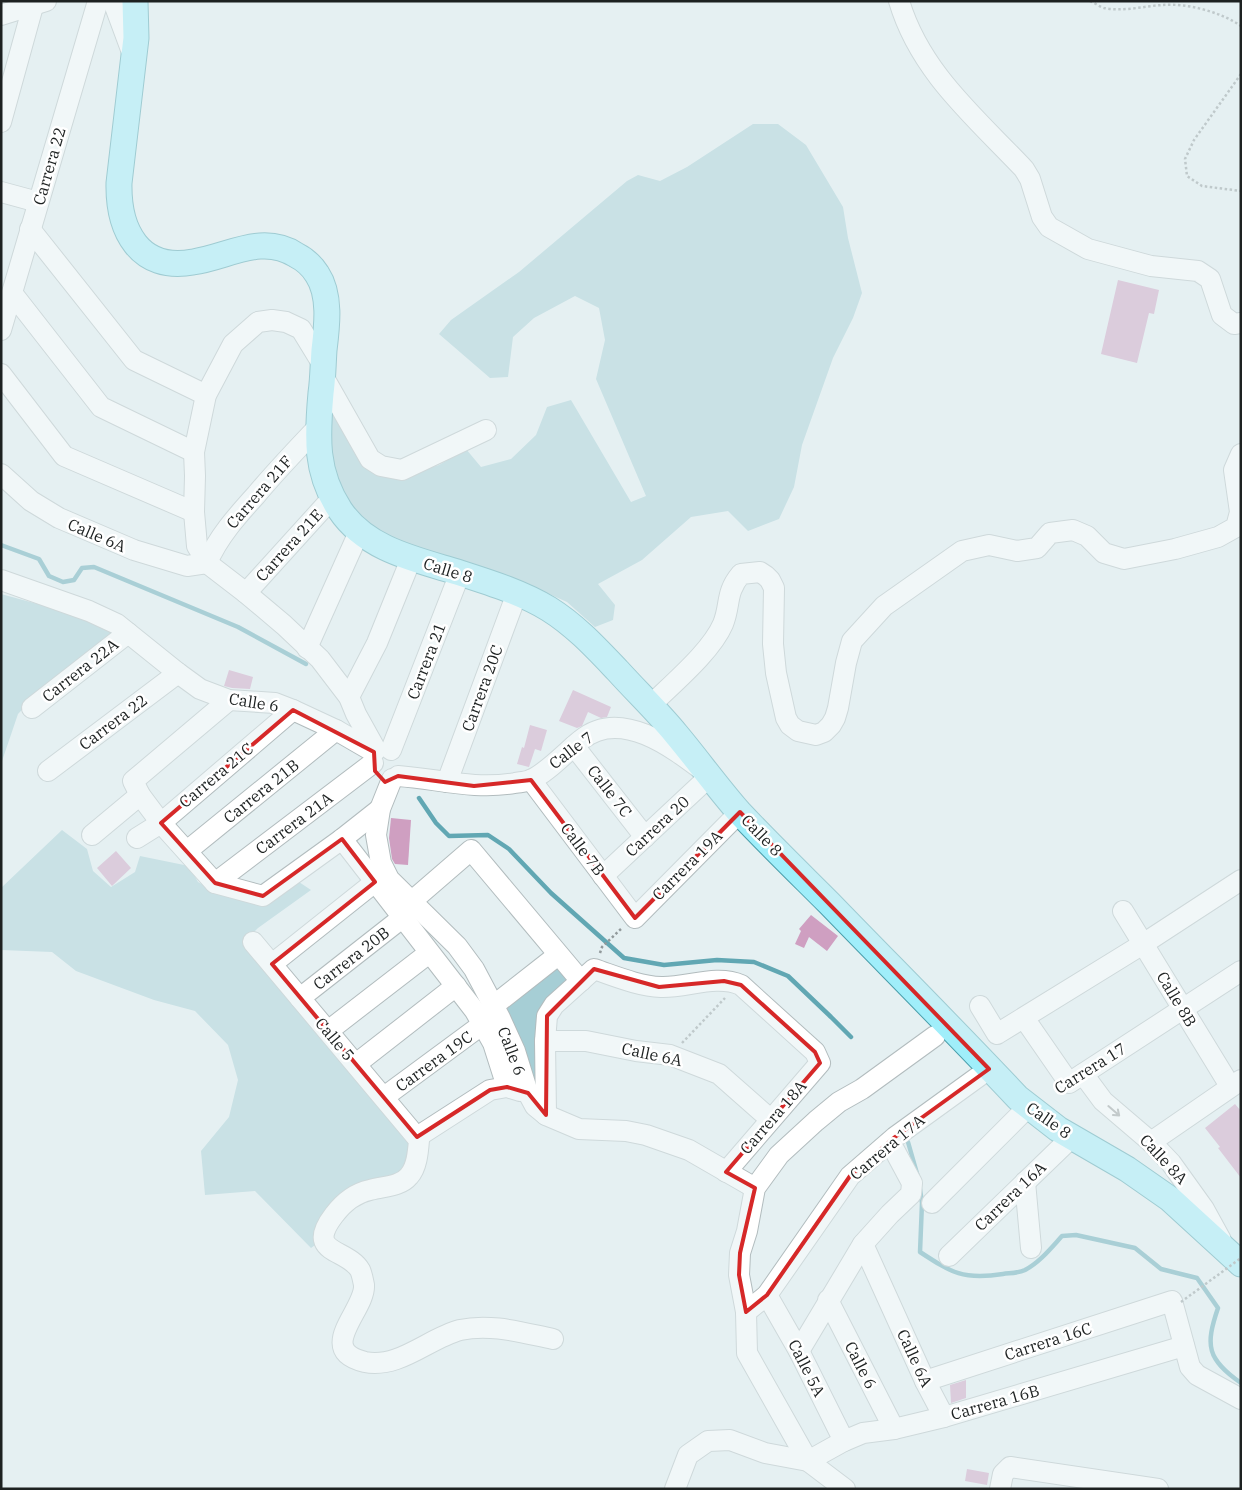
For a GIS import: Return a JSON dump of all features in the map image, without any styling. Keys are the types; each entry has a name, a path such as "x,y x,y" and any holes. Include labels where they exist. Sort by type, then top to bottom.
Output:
{"main road":[{"name":"Calle 8","path":"136,1 136,38 118,202 126,231 143,252 155,259 168,262 182,264 197,262 248,246 275,246 299,256 318,275 324,288 327,324 319,420 319,460 333,497 350,522 359,532 390,550 411,559 460,573 517,593 549,609 578,630 675,732 740,812 989,1068 1029,1106 1058,1128 1127,1169 1170,1199 1237,1260"}],"street":[{"name":"Carrera 22","path":"1,330 98,1"},
{"path":"114,1 134,59"},
{"path":"899,1 916,44 945,88 1027,174 1042,217 1049,227 1088,249 1151,266 1198,271 1210,279 1222,315 1234,324 1241,323"},
{"path":"1,15 40,4"},
{"path":"1,122 40,4"},
{"path":"1,192 38,202"},
{"path":"30,229 134,360 206,395"},
{"path":"12,293 101,408 194,452"},
{"path":"207,563 197,546 194,512 194,452 206,395 233,344 258,322 272,320 286,322 301,329 370,459 382,466 402,470 486,430"},
{"path":"1,374 64,456 194,512"},
{"name":"Carrera 21F","path":"207,563 213,549 229,526 319,420"},
{"path":"650,706 690,666 716,636 723,624 732,584 741,574 760,572 766,576 774,588 773,644 780,697 786,718 790,725 798,731 816,735 824,732 831,725 838,708 852,641 884,606 962,551 989,545 1017,551 1037,548 1050,533 1073,530 1087,536 1104,553 1124,559 1175,550 1218,537 1236,527 1240,512 1234,470 1241,454"},
{"name":"Calle 6A","path":"1,474 31,501 59,518 134,550 187,566 207,563"},
{"name":"Carrera 21E","path":"246,592 333,497"},
{"path":"308,648 359,532"},
{"path":"349,697 377,643 411,559"},
{"name":"Calle 7","path":"207,563 246,592 320,659 349,697 356,714 385,763 424,778 474,786 498,786 531,780 583,738 597,730 613,727 628,728 669,747 710,776"},
{"name":"Carrera 21","path":"385,763 460,573"},
{"name":"Calle 6","path":"1,580 90,611 122,628 200,689 229,700 275,703 294,710 336,730 385,763 382,804 376,835 381,863 389,879 457,946 474,969 515,1052 534,1106 546,1115 579,1129 626,1131 689,1150 755,1188"},
{"name":"Carrera 20C","path":"447,782 517,593"},
{"name":"Carrera 22A","path":"32,708 122,628"},
{"name":"Carrera 22","path":"48,771 178,673"},
{"path":"92,836 136,788 229,700"},
{"name":"Carrera 21C","path":"137,838 161,823 294,710"},
{"name":"Carrera 21B","path":"186,851 336,730"},
{"name":"Calle 7C","path":"574,746 645,837"},
{"name":"Carrera 21A","path":"215,883 385,763"},
{"name":"Carrera 20","path":"604,876 710,776"},
{"name":"Calle 7B","path":"531,780 604,876 627,924"},
{"path":"136,788 161,823 215,883 263,896 342,839 382,804"},
{"name":"Carrera 19A","path":"627,924 740,812"},
{"path":"342,839 484,1024 494,1043 507,1087"},
{"path":"412,901 471,850 558,955 587,975 659,987 677,987 724,981 738,984"},
{"path":"980,1006 997,1034 1143,944 1241,880"},
{"path":"272,964 375,882"},
{"name":"Calle 8B","path":"1123,911 1183,1009 1236,1083"},
{"name":"Carrera 20B","path":"300,998 402,918"},
{"name":"Calle 5","path":"253,942 417,1137"},
{"path":"328,1031 429,953"},
{"path":"493,1006 558,955"},
{"name":"Carrera 17","path":"1076,1078 1241,972"},
{"path":"546,1115 547,1016 554,1005 587,975"},
{"name":"Carrera 18A","path":"726,1172 820,1063 815,1052 738,984"},
{"path":"356,1064 456,986"},
{"name":"Calle 8A","path":"1024,1018 1076,1078 1150,1142 1171,1163 1188,1185 1237,1260"},
{"name":"Carrera 19C","path":"384,1097 484,1024"},
{"path":"845,1489 808,1461 747,1353 746,1312 739,1275 740,1253 747,1231 755,1188 779,1156 816,1121 840,1102 862,1089 935,1036"},
{"name":"Calle 6A","path":"546,1041 586,1040 636,1051 670,1055 719,1074 770,1119"},
{"name":"Carrera 17A","path":"746,1312 767,1295 850,1176 892,1140 989,1068"},
{"path":"1150,1142 1236,1083"},
{"path":"528,1093 507,1087 490,1090 417,1137 418,1151 409,1177 403,1182 360,1193 351,1199 335,1214 323,1238 326,1244 360,1270 364,1286 360,1303 348,1320 344,1332 344,1349 356,1359 377,1363 403,1356 460,1330 477,1328 494,1328 554,1339"},
{"path":"932,1203 1029,1106"},
{"name":"Carrera 16A","path":"949,1256 1072,1137"},
{"path":"799,1351 863,1244 911,1194 912,1183 892,1140"},
{"path":"1025,1182 1031,1248"},
{"name":"Calle 6A","path":"863,1244 925,1382 944,1417"},
{"name":"Calle 5A","path":"767,1295 799,1351 844,1441"},
{"name":"Calle 6","path":"828,1300 894,1429"},
{"path":"1177,1302 1184,1346 1190,1367 1197,1375 1241,1399"},
{"name":"Carrera 16C","path":"925,1382 1177,1302"},
{"name":"Carrera 16B","path":"808,1461 844,1441 864,1433 894,1429 944,1417 1184,1346"},
{"path":"675,1489 688,1455 708,1441 730,1440 765,1453 808,1461"},
{"path":"1000,1489 1004,1474 1010,1467 1158,1489"}],"path":[{"path":"1090,1 1104,8 1119,9 1186,5 1232,19 1241,26"},
{"path":"1241,74 1194,140 1185,159 1187,176 1202,186 1241,191"},
{"path":"602,946 627,924"},
{"path":"670,1055 738,984"},
{"path":"1177,1302 1237,1260"}],"highlighted area":[{"path":"293,710 374,752 375,771 385,782 398,776 474,786 531,780 635,918 740,812 989,1069 895,1137 850,1176 767,1295 746,1312 739,1275 740,1253 755,1188 726,1172 820,1063 815,1052 741,985 724,981 659,987 594,969 547,1016 546,1115 528,1093 507,1087 490,1090 417,1137 272,964 375,882 342,839 263,896 215,883 161,823"}],"shaded area":[{"path":"753,124 778,124 806,145 843,207 848,238 862,293 853,318 833,358 802,445 794,487 779,519 748,531 728,511 691,517 642,560 598,584 615,605 613,620 595,627 567,602 516,579 454,563 367,530 347,503 332,473 328,397 398,478 439,465 466,449 481,467 511,459 536,435 547,407 571,400 631,502 646,496 596,379 605,340 599,308 575,296 534,318 513,337 508,377 490,378 439,334 451,320 519,272 627,181 638,175 660,181 687,167"},
{"path":"1,594 45,606 115,631 35,696 18,714 1,764"},
{"path":"62,830 87,849 93,871 111,887 135,872 140,856 189,866 198,882 220,894 299,882 311,890 258,928 244,942 410,1142 422,1168 356,1202 330,1234 311,1248 255,1191 205,1195 201,1151 229,1117 238,1080 228,1045 195,1011 154,1000 76,971 52,952 1,950 1,888"},
{"path":"563,950 580,974 549,1005 542,1091 508,1038 507,994"}],"building":[{"path":"1118,280 1159,290 1154,314 1149,313 1137,363 1101,354"},
{"path":"229,670 253,677 250,689 224,686"},
{"path":"573,690 611,707 607,717 601,718 588,712 582,726 577,728 559,721"},
{"path":"530,725 547,730 541,751 535,749 529,767 517,764 522,747 524,748"},
{"path":"391,818 411,820 408,865 395,864 392,859 389,838"},
{"path":"116,851 131,868 112,886 97,868"},
{"path":"811,915 838,936 827,951 809,937 804,948 795,944 801,931 799,929"},
{"path":"1235,1104 1241,1111 1241,1178 1205,1128"},
{"path":"966,1380 966,1398 951,1403 950,1385"},
{"path":"967,1469 989,1473 987,1485 965,1481"}],"waterway":[{"path":"1,545 39,559 49,576 63,582 74,580 82,568 94,567 238,627 306,664"},
{"path":"419,798 436,823 449,836 488,835 509,849 551,893 624,958 664,965 717,960 754,962 788,976 851,1037"},
{"path":"908,1142 918,1177"},
{"path":"920,1189 922,1203 920,1252 958,1273 989,1276 1023,1271 1040,1259 1062,1236 1076,1235 1135,1248 1161,1269 1197,1278 1218,1308 1211,1332 1212,1351 1215,1359 1241,1383"}]}
